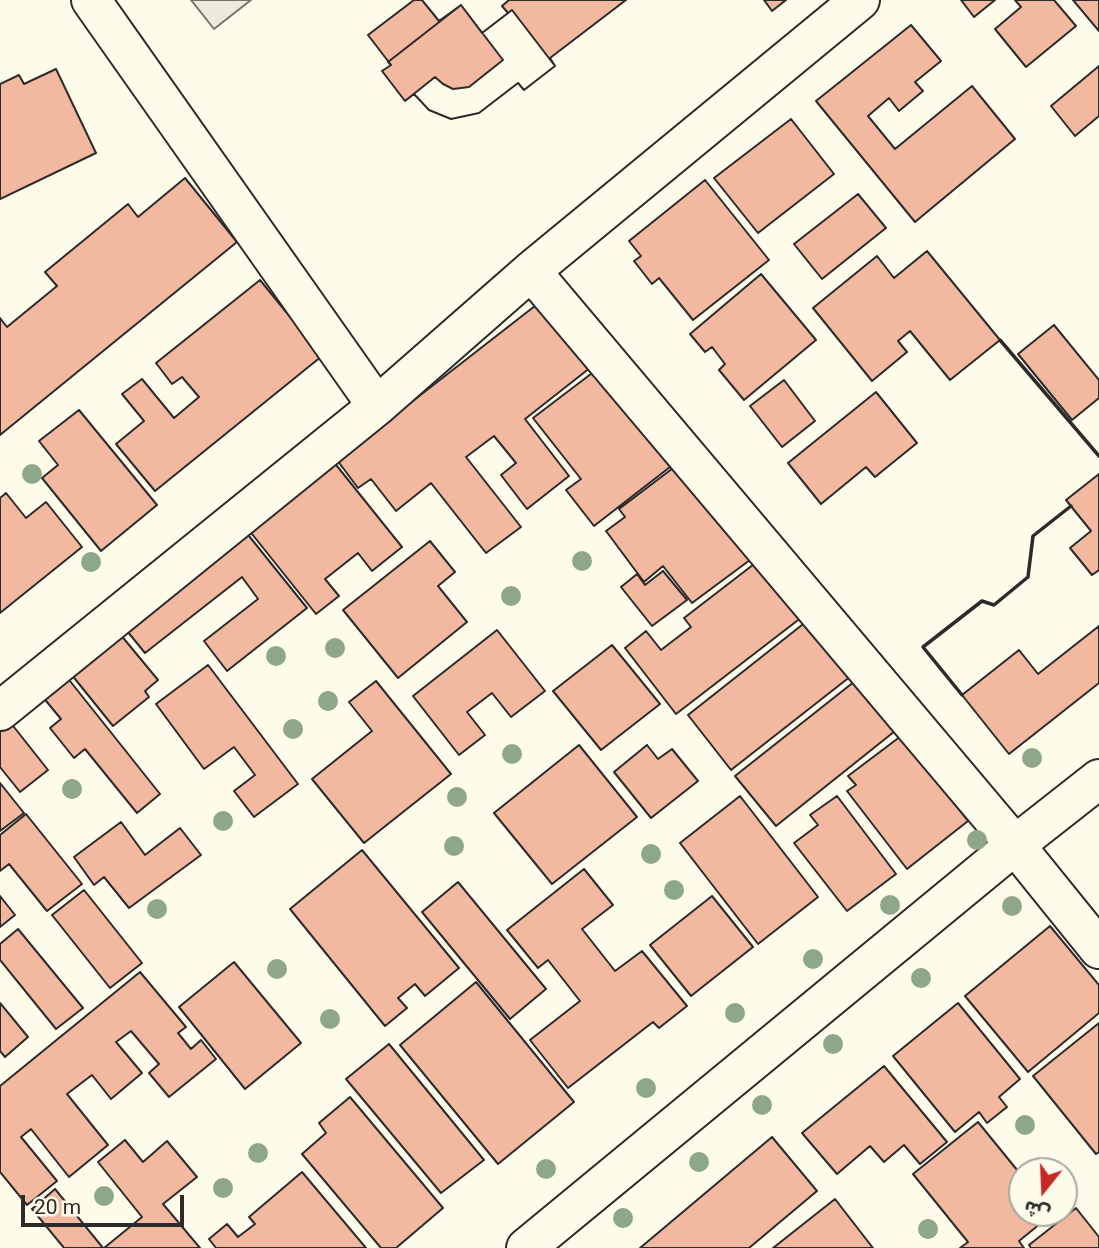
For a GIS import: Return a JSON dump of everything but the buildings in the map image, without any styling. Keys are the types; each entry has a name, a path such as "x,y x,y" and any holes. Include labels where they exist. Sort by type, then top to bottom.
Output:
{"street":[{"path":"91,0 377,406"},
{"path":"0,711 377,406 531,271 860,0"},
{"path":"531,271 1099,948"},
{"path":"526,1248 1015,845 1099,779"}],"shaded area":[{"path":"191,0 251,0 214,29"}],"wall":[{"path":"1000,340 1099,456"},
{"path":"962,695 923,647 982,601 994,605 1028,577 1033,536 1071,506"}]}
